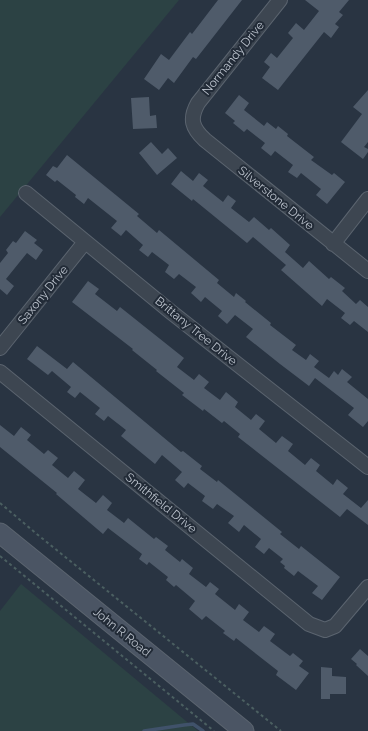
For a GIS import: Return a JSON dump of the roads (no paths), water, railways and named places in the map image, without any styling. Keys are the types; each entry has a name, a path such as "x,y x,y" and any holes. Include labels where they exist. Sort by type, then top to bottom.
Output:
{"main road":[{"name":"John R Road","path":"0,532 244,731"}],"street":[{"name":"Normandy Drive","path":"192,119 198,103 280,0"},
{"name":"Silverstone Drive","path":"192,119 195,128 205,140 368,271"},
{"name":"Brittany Tree Drive","path":"26,193 257,381 368,467"},
{"path":"333,244 368,199"},
{"name":"Saxony Drive","path":"0,348 85,242"},
{"name":"Smithfield Drive","path":"0,372 304,620 325,630 335,626 368,587"}],"waterway":[{"path":"144,731 193,724 203,731"}]}
